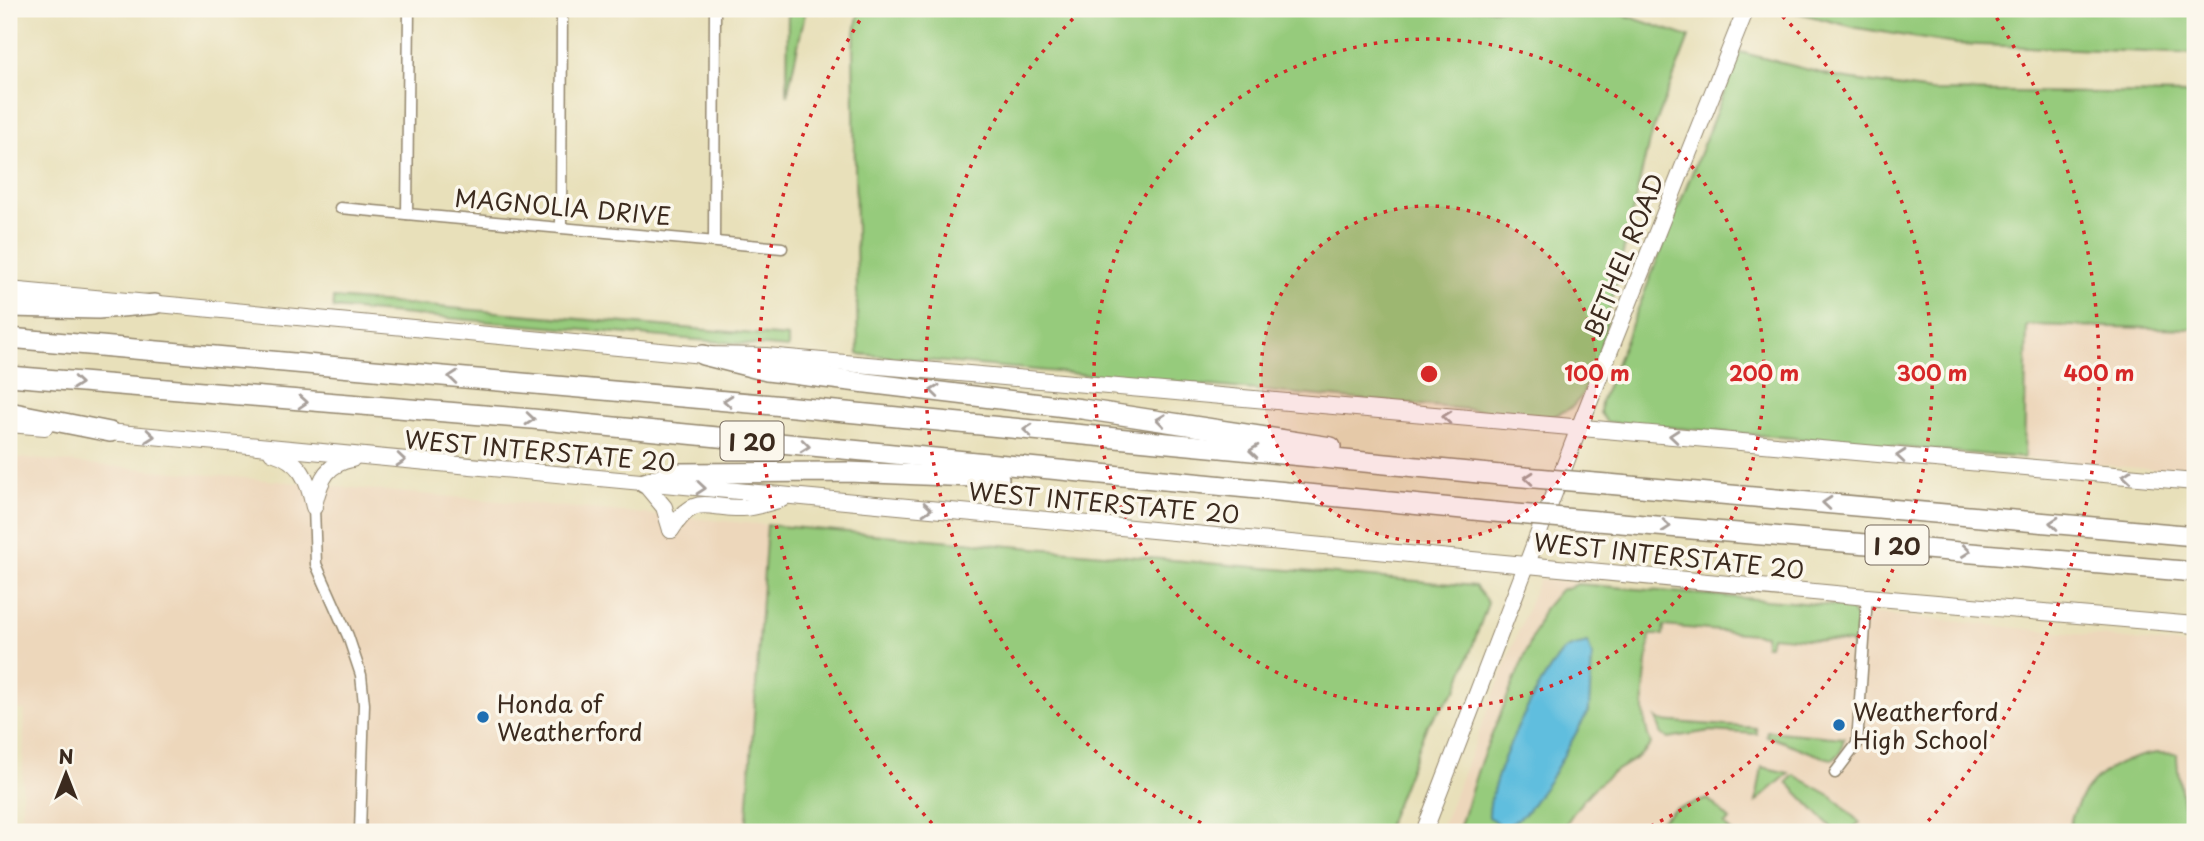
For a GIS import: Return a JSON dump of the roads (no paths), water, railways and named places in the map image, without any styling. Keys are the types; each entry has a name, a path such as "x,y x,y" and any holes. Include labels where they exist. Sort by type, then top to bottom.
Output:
{"highway":[{"path":"9,306 98,309 155,304"},
{"name":"I 20","path":"9,338 2195,536"},
{"path":"703,355 767,371 1234,430 1336,447 1371,462"},
{"name":"I 20","path":"9,376 532,419 1494,512 2195,572"},
{"path":"9,412 110,432"},
{"path":"644,483 678,473 847,472 1040,481 1076,472"}],"main road":[{"name":"BETHEL ROAD","path":"1424,832 1530,564 1579,428 1746,9"},
{"path":"9,290 703,355 766,356 2195,482"},
{"name":"WEST INTERSTATE 20","path":"9,424 1867,597 2195,625"},
{"path":"250,446 285,456 303,470 314,507"},
{"path":"314,507 320,481 327,470 344,461 373,457"},
{"path":"644,483 664,507 671,530 684,511 696,505 746,508 793,496"}],"street":[{"path":"408,214 409,9"},
{"path":"561,227 562,9"},
{"path":"715,9 715,241"},
{"name":"MAGNOLIA DRIVE","path":"340,208 782,248"},
{"path":"314,507 316,564 348,636 361,675 365,704 360,832"},
{"path":"1835,773 1857,744 1867,597"}],"water":[{"path":"1588,643 1592,656 1589,710 1551,778 1525,814 1504,828 1489,817 1496,780 1516,731 1541,684 1563,652"}],"place":[{"name":"Honda of Weatherford","path":"483,717"},
{"name":"Weatherford High School","path":"1839,725"}]}
